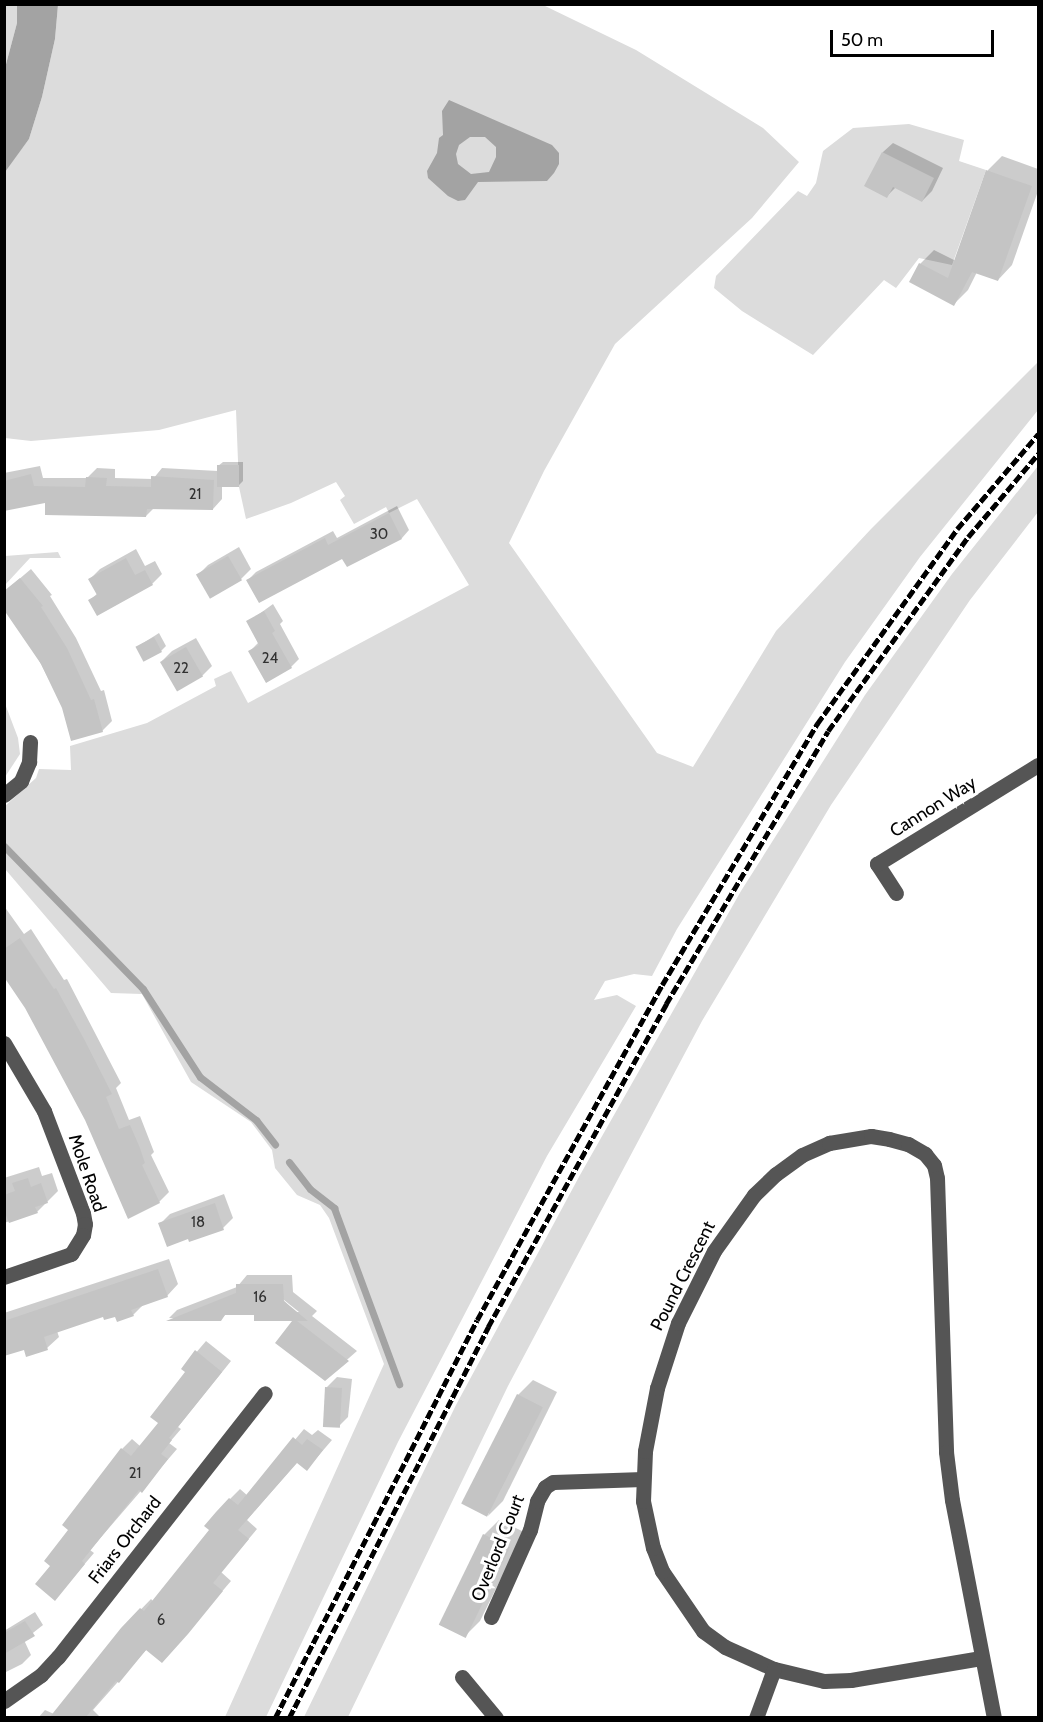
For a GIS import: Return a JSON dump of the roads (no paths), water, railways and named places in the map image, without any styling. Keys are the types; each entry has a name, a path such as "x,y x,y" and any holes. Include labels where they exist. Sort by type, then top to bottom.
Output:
{"street":[{"path":"4,795 21,781 29,762 30,742"},
{"name":"Cannon Way","path":"896,893 877,864 1038,765"},
{"name":"Mole Road","path":"4,1043 44,1111 83,1213 85,1224 83,1235 71,1254 4,1277"},
{"name":"Pound Crescent","path":"981,1658 851,1680 824,1681 774,1669 725,1647 703,1631 687,1611 662,1571 653,1548 644,1501 643,1479 657,1388 678,1323 714,1251 754,1195 776,1174 802,1155 829,1143 872,1136 908,1144 925,1154 934,1165 937,1178 946,1452 981,1658 994,1718"},
{"name":"Friars Orchard","path":"4,1701 41,1675 58,1657 265,1393"},
{"name":"Overlord Court","path":"491,1617 530,1530 537,1501 544,1487 554,1482 643,1479"},
{"path":"756,1718 774,1669"},
{"path":"462,1677 496,1718"}],"waterway":[{"path":"4,846 143,989 200,1077 256,1120 275,1144"},
{"path":"289,1162 310,1189 334,1208 399,1384"}],"railway":[{"path":"275,1718 477,1320 662,985 817,724 957,529 1038,434"},
{"path":"289,1718 488,1327 666,1004 828,731 968,537 1038,454"}]}
